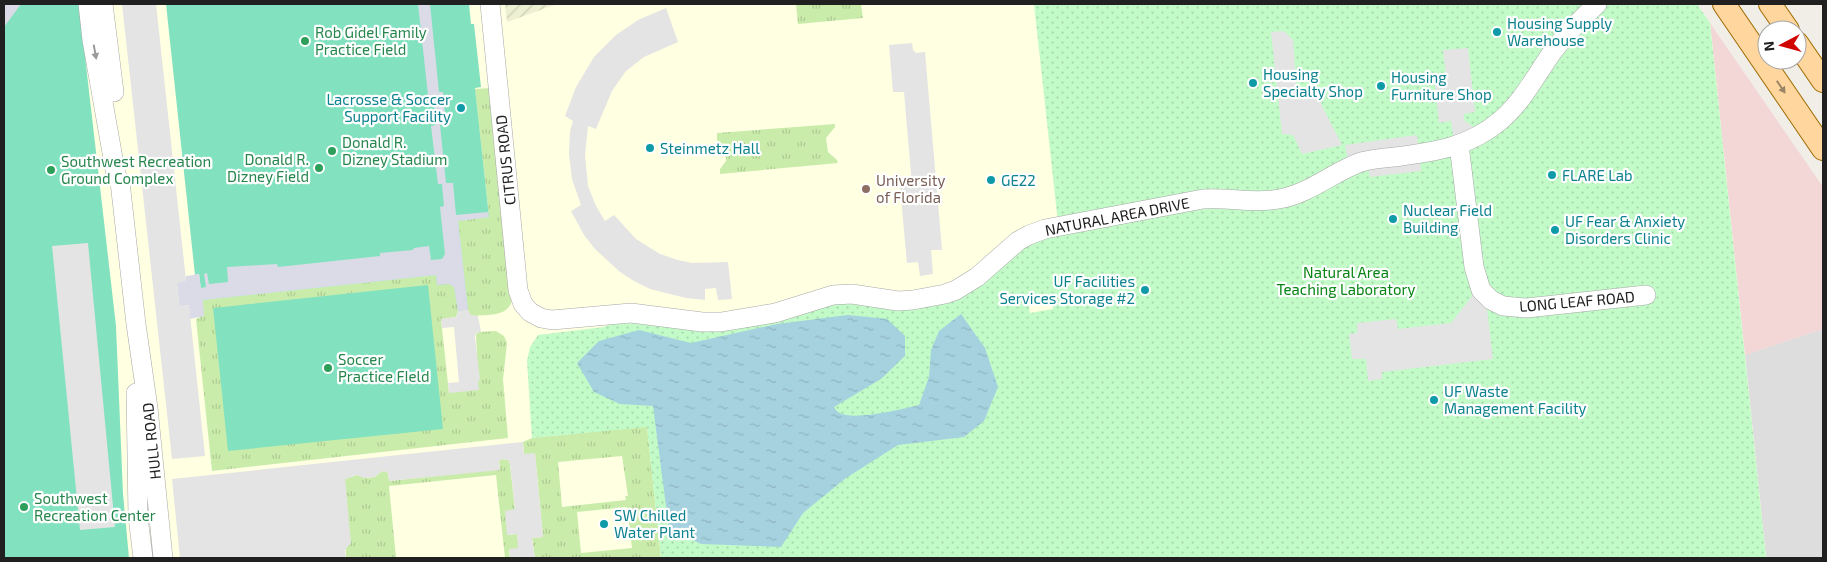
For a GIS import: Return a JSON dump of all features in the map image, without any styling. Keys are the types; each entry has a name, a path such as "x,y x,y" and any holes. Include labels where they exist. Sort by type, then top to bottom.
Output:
{"main road":[{"path":"1724,4 1823,149"},
{"path":"1770,4 1781,20"},
{"path":"1807,58 1823,81"}],"street":[{"name":"HULL ROAD","path":"88,4 92,40 116,175 120,182 136,324 148,408 163,558"},
{"name":"HULL ROAD","path":"103,4 124,174 120,182"},
{"name":"CITRUS ROAD","path":"490,4 518,290 523,304 530,312"},
{"name":"NATURAL AREA DRIVE","path":"530,312 541,318 552,320 634,313 702,322 721,322 775,313 833,295 852,294 903,301 922,299 945,294 961,287 1018,242 1040,230 1203,200 1221,198 1254,202 1284,198 1299,193 1364,161 1429,152 1459,145 1483,133 1506,116 1527,90 1552,53 1597,4"},
{"name":"LONG LEAF ROAD","path":"1459,145 1474,267 1481,290 1491,300 1503,306 1527,308 1646,295"},
{"name":"HULL ROAD","path":"136,324 138,517 143,558"}],"shaded area":[{"name":"University of Florida","path":"4,4 1697,4 1710,23 1766,558 4,558"},
{"path":"4,4 21,4 4,27"},
{"path":"122,4 156,4 186,280 177,283 179,305 189,305 205,456 172,459"},
{"path":"418,4 430,4 439,92 443,92 446,124 440,125 446,183 453,183 456,215 488,212 489,217 458,221 468,310 458,311 454,287 449,284 437,285 436,275 203,300 204,316 190,319 189,305 179,305 177,283 186,280 186,276 199,274 201,288 206,287 204,274 207,273 209,284 228,282 227,267 277,264 278,267 380,256 380,253 413,250 414,248 429,246 431,260 442,259 445,254 440,207 444,206 442,184 438,184 431,126 436,125 434,104 429,104"},
{"path":"505,4 557,4 507,22"},
{"path":"666,8 678,42 644,57 626,71 612,91 596,129 588,126 585,155 588,186 596,206 605,221 614,215 636,239 660,254 692,263 728,262 732,299 718,300 716,288 705,289 705,300 686,298 650,289 634,281 620,272 595,249 584,235 571,211 581,205 572,179 569,154 570,131 573,121 565,116 576,87 594,57 616,35 638,20"},
{"path":"1710,23 1823,187 1823,329 1745,355"},
{"path":"1284,31 1293,40 1297,96 1316,94 1342,145 1302,154 1293,135 1282,134 1271,32"},
{"path":"912,43 913,50 916,53 925,52 942,250 931,250 933,274 920,276 918,262 907,263 900,187 912,185 904,92 893,92 889,45"},
{"path":"1468,48 1475,112 1464,114 1464,120 1477,130 1454,141 1451,121 1439,123 1434,77 1446,76 1443,50"},
{"path":"1417,135 1421,171 1370,177 1367,161 1352,166 1347,156 1345,145"},
{"path":"88,243 115,527 80,530 52,246"},
{"path":"1473,295 1487,308 1493,359 1382,372 1382,379 1368,381 1366,359 1352,359 1349,334 1357,333 1357,323 1396,319 1398,329 1451,323"},
{"path":"468,310 471,315 478,316 481,332 476,333 475,337 480,380 478,381 479,390 449,393 448,383 459,382 454,327 442,328 441,319 456,317 458,311"},
{"path":"1823,329 1823,558 1766,558 1745,355"},
{"path":"523,442 524,454 535,453 543,537 532,538 535,558 510,558 509,549 518,548 517,534 507,535 505,511 515,509 510,464 508,460 503,459 499,461 500,470 389,481 388,473 384,471 375,477 364,478 357,475 345,479 351,543 345,550 346,558 180,558 172,479"}],"green space":[{"name":"Southwest Recreation Ground Complex","path":"4,4 79,4 116,326 123,494 129,558 4,558"},
{"name":"Donald R. Dizney Stadium","path":"166,4 469,4 471,24 474,24 481,87 475,88 489,217 458,221 468,310 458,311 454,287 449,284 437,285 436,275 202,300 199,274 195,275"},
{"path":"796,4 861,4 863,18 798,24"},
{"name":"Natural Area Teaching Laboratory","path":"1034,4 1697,4 1710,23 1766,558 661,558 647,427 532,438 527,361 530,347 538,335 604,327 610,324 641,323 835,302 902,307 1018,249 1059,232","holes":["1051,297 1053,309 1030,313 1028,301"]},
{"path":"491,88 512,300 510,305 502,312 492,315 475,316 470,315 468,310 458,221 489,217 475,89"},
{"path":"835,124 835,127 826,138 828,152 838,163 720,174 720,169 726,161 725,146 717,140 717,133"},
{"name":"Soccer Practice FIeld","path":"437,275 454,287 458,311 456,317 441,319 449,393 478,381 476,334 479,332 496,331 504,336 507,343 503,379 508,438 212,471 196,319 199,318 202,300"},
{"name":"Soccer Practice FIeld","path":"428,285 443,429 228,451 213,308"},
{"path":"647,426 661,558 535,558 532,538 543,537 535,454 524,454 523,442 532,438","holes":["622,456 628,496 625,496 626,500 562,507 558,462","627,507 632,548 581,553 577,512"]},
{"path":"501,459 508,460 510,464 515,510 507,535 517,534 519,549 509,549 510,558 505,558 496,475 389,486 396,558 346,558 345,479 357,475 365,478 375,477 384,471 388,473 389,481 500,469 499,461"}],"water":[{"path":"961,314 985,348 998,387 984,421 964,437 898,445 846,478 803,513 781,547 701,544 669,529 653,406 620,404 594,392 577,363 599,341 639,330 691,343 777,324 848,315 887,319 905,336 905,356 881,379 834,407 838,412 847,415 867,415 919,405 929,377 931,350 939,331"}],"place":[{"name":"Housing Supply Warehouse","path":"1497,32"},
{"name":"Rob Gidel Family Practice Field","path":"305,41"},
{"name":"Housing Specialty Shop","path":"1253,83"},
{"name":"Housing Furniture Shop","path":"1381,86"},
{"name":"Lacrosse & Soccer Support Facility","path":"461,108"},
{"name":"Steinmetz Hall","path":"650,148"},
{"name":"Donald R. Dizney Stadium","path":"332,151"},
{"name":"Donald R. Dizney Field","path":"319,168"},
{"name":"Southwest Recreation Ground Complex","path":"51,170"},
{"name":"FLARE Lab","path":"1552,175"},
{"name":"GE22","path":"991,180"},
{"name":"University of Florida","path":"866,189"},
{"name":"Nuclear Field Building","path":"1393,219"},
{"name":"UF Fear & Anxiety Disorders Clinic","path":"1555,230"},
{"name":"UF Facilities Services Storage #2","path":"1145,290"},
{"name":"Soccer Practice FIeld","path":"328,368"},
{"name":"UF Waste Management Facility","path":"1434,400"},
{"name":"Southwest Recreation Center","path":"24,507"},
{"name":"SW Chilled Water Plant","path":"604,524"}]}
